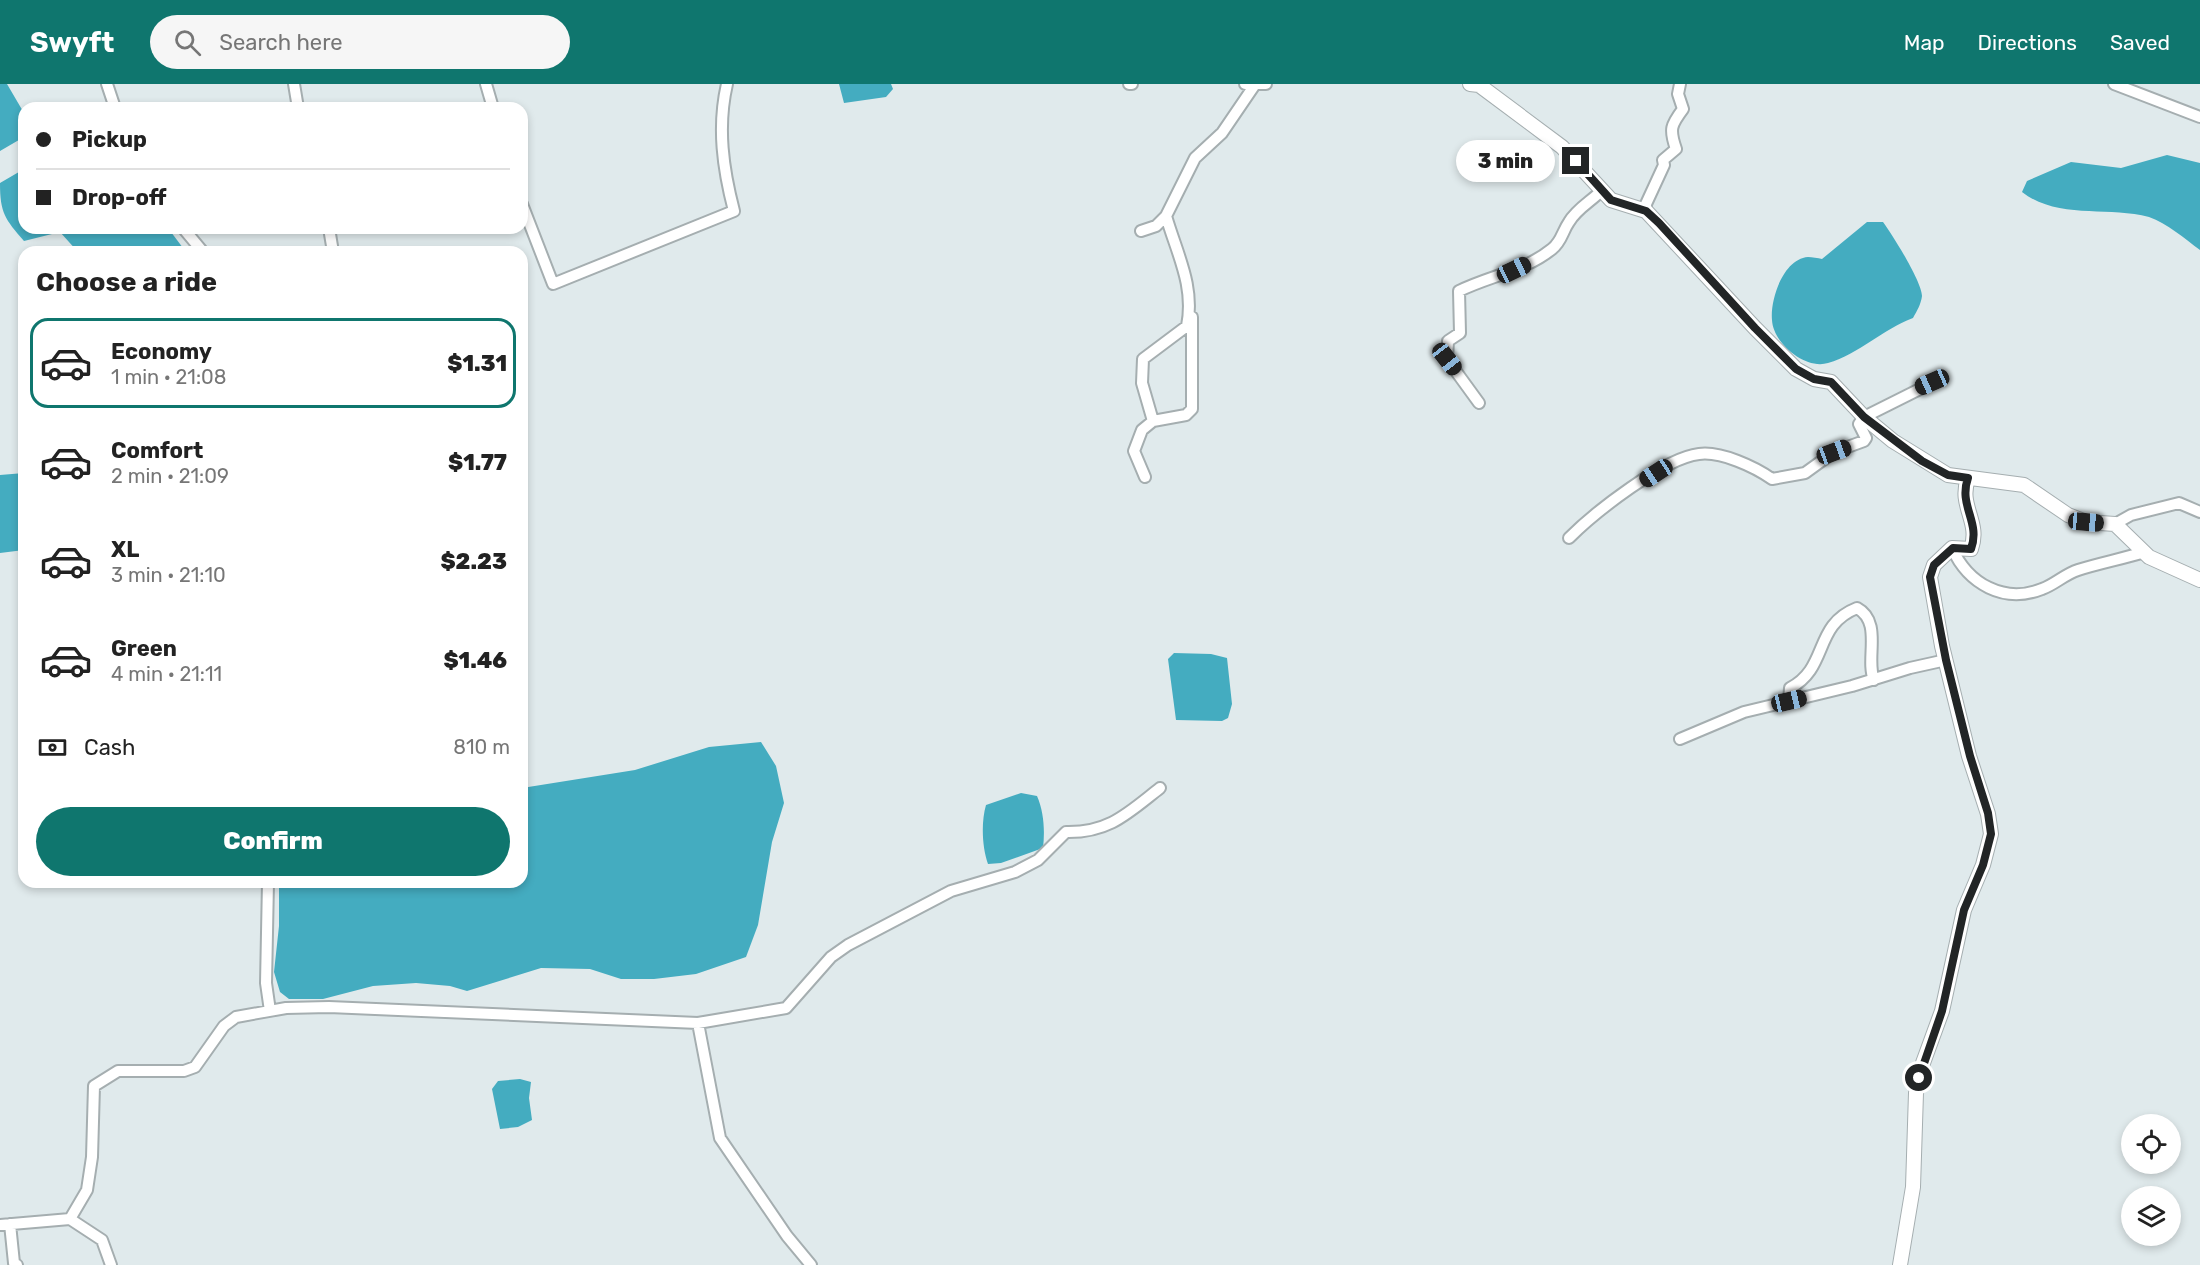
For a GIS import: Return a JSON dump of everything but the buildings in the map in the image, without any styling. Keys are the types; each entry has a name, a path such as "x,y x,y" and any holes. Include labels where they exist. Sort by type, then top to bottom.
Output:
{"street":[{"path":"107,84 113,102"},
{"path":"294,84 296,102"},
{"path":"486,84 491,102"},
{"path":"528,219 553,284 734,211 724,172 722,137 727,84"},
{"path":"1141,231 1156,226 1166,216 1195,158 1222,134 1250,85 1266,84"},
{"path":"1476,84 1562,147 1611,200 1646,211 1796,369 1814,379 1831,382 1864,417 1922,461 1948,475 2024,485 2068,515 2086,522 2115,524 2131,515 2179,503 2200,512"},
{"path":"1646,211 1646,204 1664,165 1663,160 1676,149 1670,133 1674,121 1683,108 1678,94 1680,84"},
{"path":"2114,84 2200,117"},
{"path":"1479,403 1447,359 1448,341 1461,333 1459,291 1514,270 1552,250 1561,241 1568,222 1602,190"},
{"path":"1145,477 1134,451 1142,430 1153,421 1186,415 1192,410 1194,348 1191,307 1186,276 1166,216"},
{"path":"188,234 198,246"},
{"path":"1153,421 1142,383 1143,359 1187,326 1191,307"},
{"path":"1569,538 1595,512 1681,459 1701,453 1736,460 1757,468 1772,479 1805,473 1834,452 1864,441 1866,438 1859,424 1864,417 1932,382"},
{"path":"1953,548 1968,551 1974,541 1975,529 1963,491 1968,478"},
{"path":"2115,524 2149,557 2200,580"},
{"path":"1953,548 1958,560 1983,587 2005,594 2024,595 2059,582 2076,571 2144,552"},
{"path":"1900,1265 1913,1187 1916,1093 1923,1063 1942,1011 1964,910 1983,865 1991,834 1988,813 1970,756 1946,660 1930,577 1934,565 1953,548"},
{"path":"1789,701 1790,688 1811,673 1821,644 1835,621 1845,612 1857,608 1864,611 1869,624 1873,646 1872,674 1874,680"},
{"path":"1680,739 1744,712 1946,660"},
{"path":"70,1219 87,1190 92,1157 94,1086 118,1071 184,1071 195,1067 224,1026 236,1017 286,1008 361,1008 450,1014 698,1023 786,1008 831,957 848,945 951,891 1015,872 1038,860 1066,831 1082,832 1107,826 1122,819 1160,788"},
{"path":"268,888 266,983 270,1011"},
{"path":"698,1023 720,1138 787,1236 811,1265"},
{"path":"17,1265 14,1263 5,1225 70,1219 102,1240 111,1265"}],"water":[{"path":"0,84 7,84 18,103 18,140 0,151"},
{"path":"839,84 891,84 893,89 886,97 844,103"},
{"path":"2167,155 2200,163 2200,250 2169,227 2149,217 2051,206 2036,201 2022,192 2027,181 2071,162 2121,168"},
{"path":"18,172 18,234 5,215 1,202 0,183"},
{"path":"1867,222 1883,222 1917,280 1921,289 1921,302 1913,318 1891,328 1861,348 1839,359 1819,364 1800,359 1784,346 1774,329 1773,302 1780,282 1785,273 1799,259 1808,257 1822,259"},
{"path":"18,234 52,234 24,241"},
{"path":"62,234 172,234 182,246 73,246"},
{"path":"18,474 18,551 0,553 0,475"},
{"path":"1174,653 1211,654 1227,658 1232,704 1228,718 1222,721 1176,720 1168,659"},
{"path":"761,742 776,766 784,803 772,842 758,925 746,957 696,974 654,979 621,979 590,969 541,968 467,991 450,986 416,983 373,986 323,999 289,999 280,992 274,972 279,926 279,888 528,888 528,787 635,770 709,747"},
{"path":"1021,793 1037,796 1043,822 1043,848 1001,863 988,864 983,834 986,805"},
{"path":"520,1079 531,1082 529,1098 532,1120 518,1127 500,1129 492,1089 498,1081"}],"route":[{"path":"1576,161 1611,200 1646,211 1659,223 1755,328 1796,369 1814,379 1831,382 1864,417 1922,461 1948,475 1968,478 1963,491 1975,529 1971,549 1965,551 1953,548 1934,565 1930,577 1946,660 1970,756 1988,813 1991,834 1983,865 1964,910 1942,1011 1919,1078"}]}
